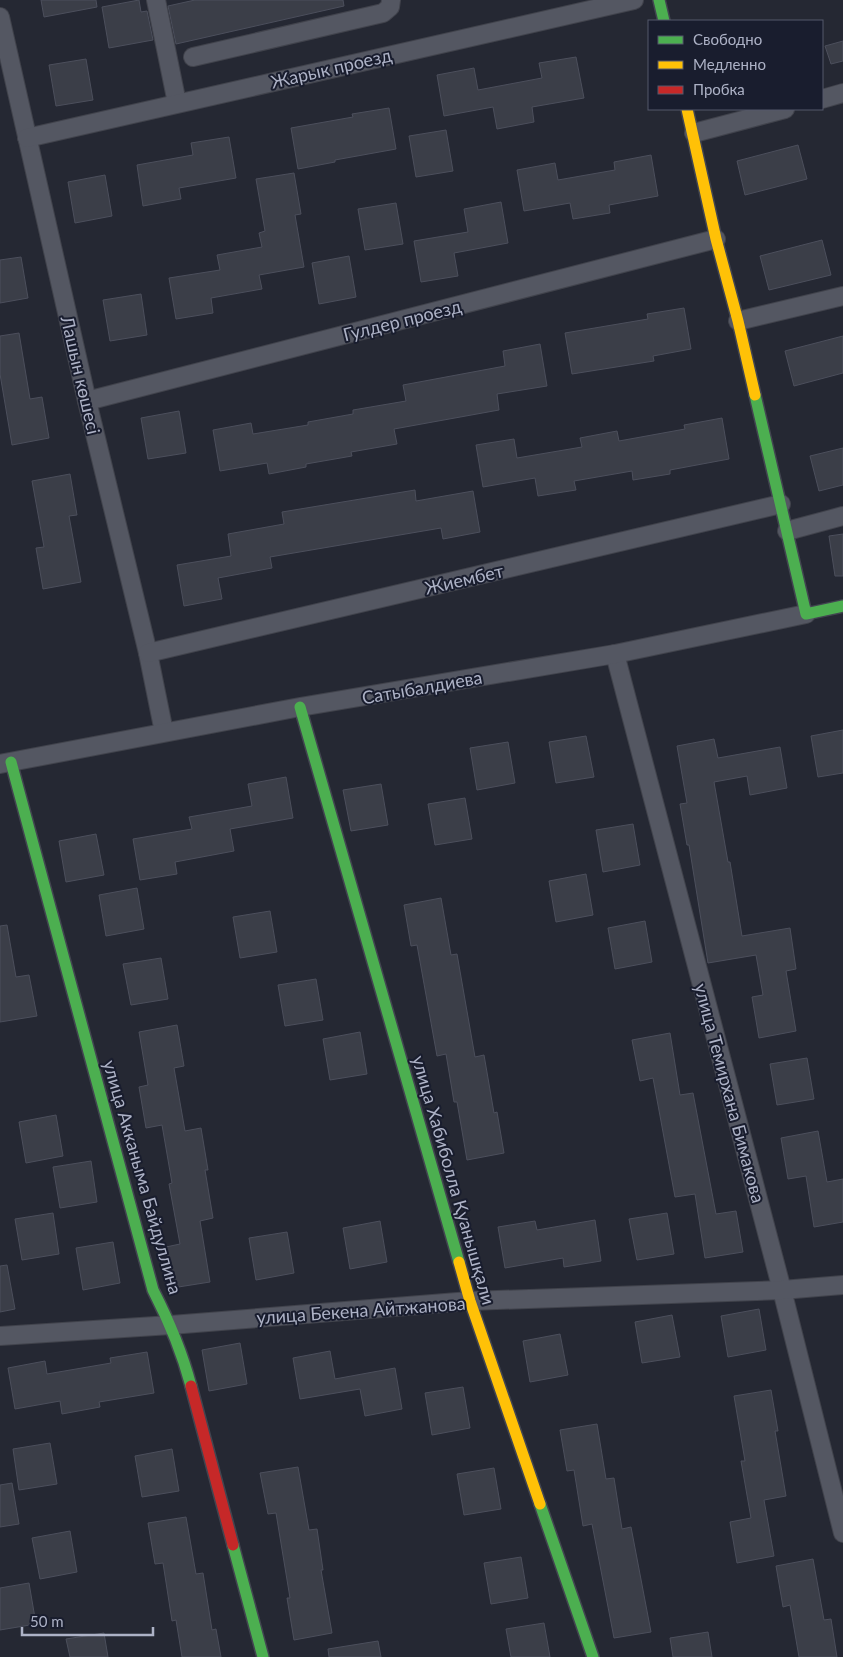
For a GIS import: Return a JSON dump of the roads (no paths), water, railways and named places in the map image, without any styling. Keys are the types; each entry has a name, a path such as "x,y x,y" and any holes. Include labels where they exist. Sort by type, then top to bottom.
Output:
{"street":[{"path":"156,0 177,103"},
{"path":"193,57 383,13 390,7 391,0"},
{"name":"Жарык проезд","path":"27,138 634,0"},
{"path":"659,0 664,20"},
{"name":"Лашын көшесі","path":"0,17 5,65 27,138 87,401 148,653 164,732"},
{"path":"823,99 843,93"},
{"path":"687,110 806,614"},
{"path":"694,133 781,110"},
{"name":"Гулдер проезд","path":"87,401 716,238"},
{"path":"738,321 843,296"},
{"name":"Жиембет","path":"148,653 781,504"},
{"path":"787,531 843,516"},
{"name":"Сатыбалдиева","path":"6,763 300,707 615,654 843,606"},
{"name":"улица Темирхана Бимакова","path":"615,654 782,1290 843,1533"},
{"name":"улица Хабиболла Қуанышқали","path":"300,707 470,1301 594,1657"},
{"name":"улица Акканыма Байдуллина","path":"6,763 153,1290 171,1325 185,1362 263,1657"},
{"name":"улица Бекена Айтжанова","path":"0,1336 171,1325 470,1301 782,1290 843,1285"}]}
